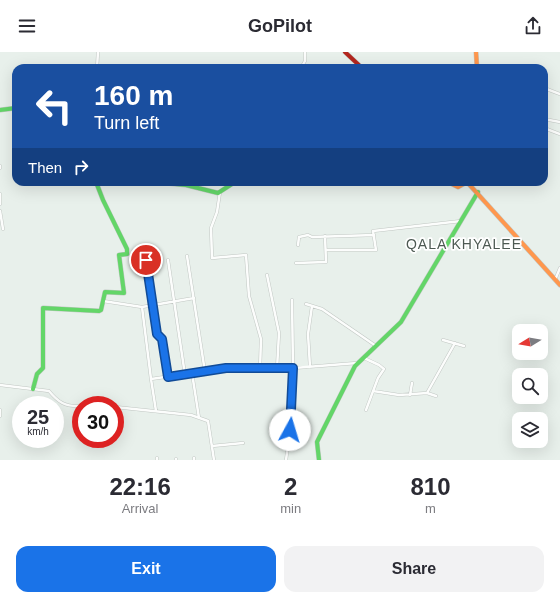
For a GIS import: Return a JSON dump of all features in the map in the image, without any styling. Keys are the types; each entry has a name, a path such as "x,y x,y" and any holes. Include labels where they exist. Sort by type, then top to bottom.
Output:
{"street":[{"path":"97,64 98,52"},
{"path":"303,64 305,61 305,52"},
{"path":"345,52 358,64"},
{"path":"476,52 477,64"},
{"path":"548,90 560,94"},
{"path":"0,110 12,108"},
{"path":"548,120 560,122"},
{"path":"548,130 560,134"},
{"path":"33,389 37,374 43,367 42,308 99,311 106,292 124,293 119,255 128,254 128,251 124,238 100,197 97,186"},
{"path":"190,186 218,193 229,186"},
{"path":"472,186 560,285"},
{"path":"220,192 217,212 211,228 212,258 246,255 250,296 261,339 260,368"},
{"path":"319,460 317,442 332,409 358,363 396,329 409,310 478,192"},
{"path":"0,194 0,204"},
{"path":"0,211 3,229"},
{"path":"326,250 376,250 373,231 460,221"},
{"path":"298,245 299,237 304,235 312,237 374,236"},
{"path":"296,263 326,262 325,236"},
{"path":"188,256 204,372"},
{"path":"146,260 157,334 162,339 168,377"},
{"path":"168,260 185,375"},
{"path":"555,280 560,268"},
{"path":"267,275 279,333 277,369"},
{"path":"103,301 142,307 194,298"},
{"path":"286,460 292,418 292,300"},
{"path":"306,304 322,309 376,346"},
{"path":"310,367 308,334 312,306"},
{"path":"142,307 156,411"},
{"path":"443,340 464,346"},
{"path":"427,393 455,344"},
{"path":"363,358 384,368 366,410"},
{"path":"151,379 226,368 277,369 358,363"},
{"path":"192,373 199,418"},
{"path":"410,394 412,383"},
{"path":"0,385 49,391 54,399 72,406"},
{"path":"373,391 394,395 427,393 436,396"},
{"path":"124,408 191,415 208,421 214,460"},
{"path":"0,410 0,416"},
{"path":"212,446 243,443"}],"traffic: fast":[{"path":"0,110 12,108"},
{"path":"33,389 37,374 43,368 43,308 99,311 101,310 105,292 124,293 119,255 127,254 127,249 98,186"},
{"path":"190,186 218,193 229,186"},
{"path":"319,460 317,442 355,366 401,322 478,192"}],"traffic: slow":[{"path":"476,52 477,64"},
{"path":"456,186 460,186"},
{"path":"471,186 560,285"}],"traffic: jam":[{"path":"345,52 358,64"}],"district":[{"name":"QALA KHYALEE","path":"464,244"}],"route":[{"path":"146,260 157,336 161,337 162,339 168,377 226,368 293,368 292,418 290,430"}]}
